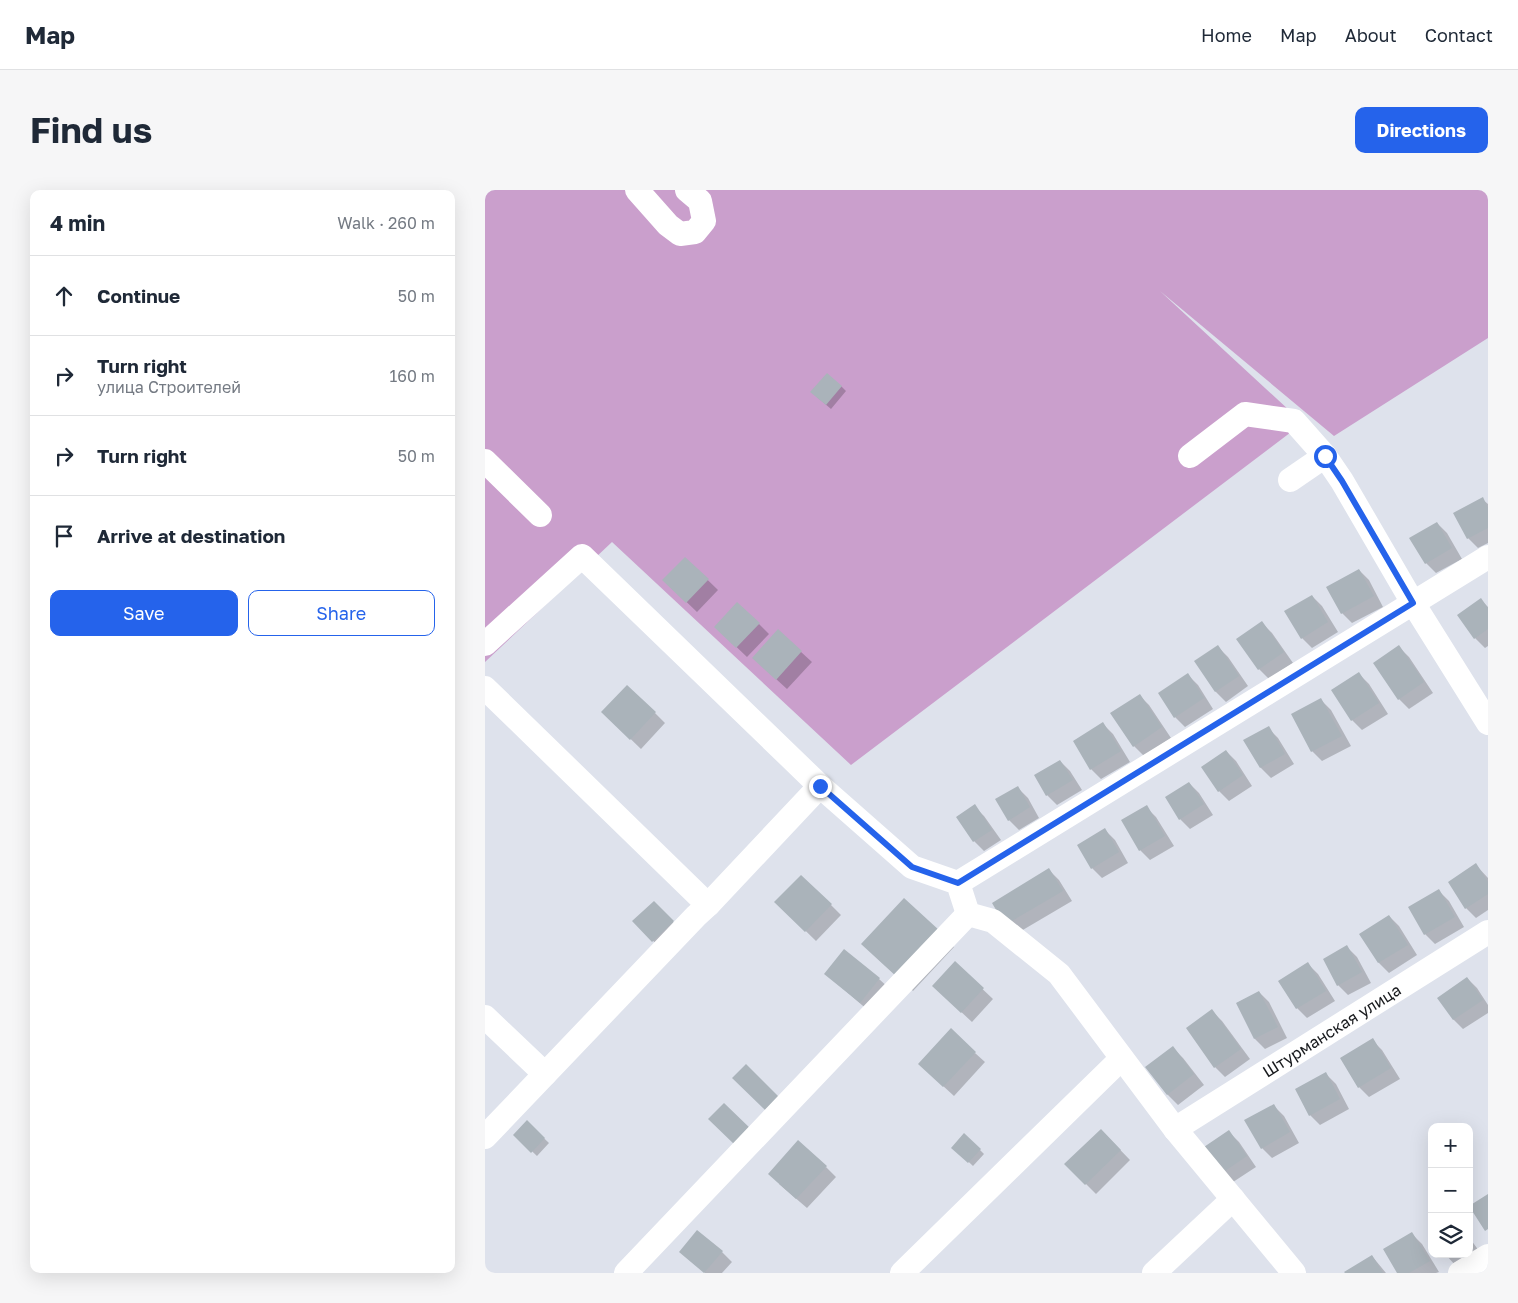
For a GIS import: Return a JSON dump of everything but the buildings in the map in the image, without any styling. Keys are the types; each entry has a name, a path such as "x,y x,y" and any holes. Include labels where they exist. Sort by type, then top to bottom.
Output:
{"lane":[{"path":"637,190 668,225 680,234 695,232 704,221 700,201 687,190"},
{"path":"1190,456 1245,414 1294,421 1325,456 1342,481 1413,603 1488,723"},
{"path":"1290,480 1325,456"},
{"path":"485,461 539,515"},
{"path":"485,644 581,556 820,786 912,867 958,883"},
{"path":"958,883 1488,557"},
{"path":"485,688 708,906"},
{"path":"485,1137 696,916 708,906 820,786"},
{"path":"958,883 968,914"},
{"path":"968,914 993,921 1059,974 1175,1129 1294,1273"},
{"path":"626,1273 968,914"},
{"name":"Штурманская улица","path":"1175,1129 1488,932"},
{"path":"485,1017 545,1074"},
{"path":"902,1273 1121,1059"},
{"path":"1154,1273 1233,1199"},
{"path":"1460,1273 1488,1256"}],"shaded area":[{"path":"485,190 1488,190 1488,338 1334,436 1160,291 1303,423 851,765 612,542 485,662"}],"route":[{"path":"820,786 912,867 958,883 1413,603 1342,481 1325,456"}]}
